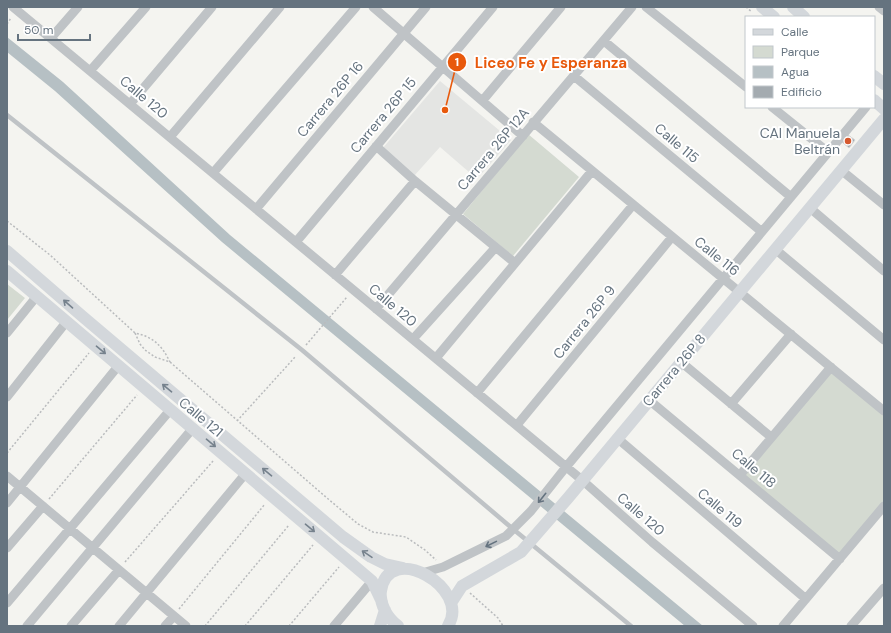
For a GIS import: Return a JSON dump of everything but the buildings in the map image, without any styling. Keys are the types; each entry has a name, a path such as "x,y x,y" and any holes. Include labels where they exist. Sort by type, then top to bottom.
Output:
{"main road":[{"path":"762,7 773,16"},
{"path":"793,7 803,16"},
{"path":"875,77 884,84"},
{"path":"875,101 884,109"},
{"name":"Carrera 26P 8","path":"448,626 451,620 451,608 462,586 521,552 568,498 884,119"},
{"name":"Calle 121","path":"7,250 88,321 343,537 371,557 385,564 412,569 422,573 438,583 447,595 451,608"},
{"name":"Calle 121","path":"7,271 372,581 383,606 390,618 398,626"},
{"path":"380,626 383,606 381,590 386,579 395,571 404,568"},
{"path":"451,608 459,626"}],"street":[{"name":"Calle 120","path":"13,7 582,480 652,542 753,626"},
{"path":"51,38 78,7"},
{"path":"90,71 146,7"},
{"path":"130,104 211,7"},
{"path":"170,137 280,7"},
{"path":"213,173 356,7"},
{"path":"373,7 483,100 523,136"},
{"name":"Carrera 26P 16","path":"256,209 426,7"},
{"name":"Carrera 26P 15","path":"296,242 493,7"},
{"path":"483,100 561,7"},
{"name":"Carrera 26P 12A","path":"376,309 632,7"},
{"path":"646,7 745,86"},
{"path":"879,7 884,12"},
{"path":"604,41 791,197"},
{"name":"Calle 115","path":"574,76 762,232"},
{"path":"773,108 828,152"},
{"name":"Carrera 26P 8","path":"422,573 443,567 506,536 531,511 865,108"},
{"name":"Calle 116","path":"533,122 884,411"},
{"path":"376,146 415,181 515,263"},
{"path":"841,170 884,205"},
{"path":"436,358 592,171"},
{"path":"336,275 415,181"},
{"path":"477,393 633,205"},
{"path":"810,208 884,271"},
{"name":"Carrera 26P 9","path":"517,426 672,237"},
{"path":"413,339 495,248"},
{"path":"775,249 884,340"},
{"path":"7,333 37,296"},
{"path":"7,397 67,321"},
{"path":"731,404 791,334"},
{"path":"681,362 772,437"},
{"path":"7,503 119,365"},
{"path":"740,475 831,367"},
{"name":"Calle 118","path":"649,400 840,558"},
{"path":"7,602 170,409"},
{"path":"27,626 193,428"},
{"name":"Calle 119","path":"617,438 806,599"},
{"path":"119,626 246,473"},
{"path":"7,476 186,626"},
{"path":"7,548 43,506"},
{"path":"783,626 884,506"},
{"path":"71,626 119,570"},
{"path":"334,626 372,581"},
{"path":"851,626 884,588"},
{"path":"165,626 174,616"}],"lane":[{"path":"7,115 302,350 513,529 631,626"}],"path":[{"path":"7,221 50,255 136,333 140,344 145,350 155,357 170,362"},
{"path":"237,421 318,332 353,290"},
{"path":"136,333 142,334 163,348 170,362 358,524 373,532 406,538 425,550 443,567"},
{"path":"7,453 90,352"},
{"path":"43,506 138,393"},
{"path":"119,570 215,459"},
{"path":"174,616 266,502"},
{"path":"205,626 290,523"},
{"path":"245,626 314,543"},
{"path":"289,626 341,566"},
{"path":"462,586 498,618 503,626"}],"shaded area":[{"path":"440,81 511,140 477,179 440,147 414,176 382,149"}],"green space":[{"path":"528,134 579,177 513,256 463,214"},
{"path":"7,284 25,298 7,320"},
{"path":"831,367 884,411 884,506 840,559 740,475"}],"water":[{"path":"7,37 63,82 230,235 703,626 685,626 222,242 55,91 7,52"}],"place":[{"name":"Liceo Fe y Esperanza","path":"445,110"},
{"name":"CAI Manuela Beltrán","path":"848,141"}]}
